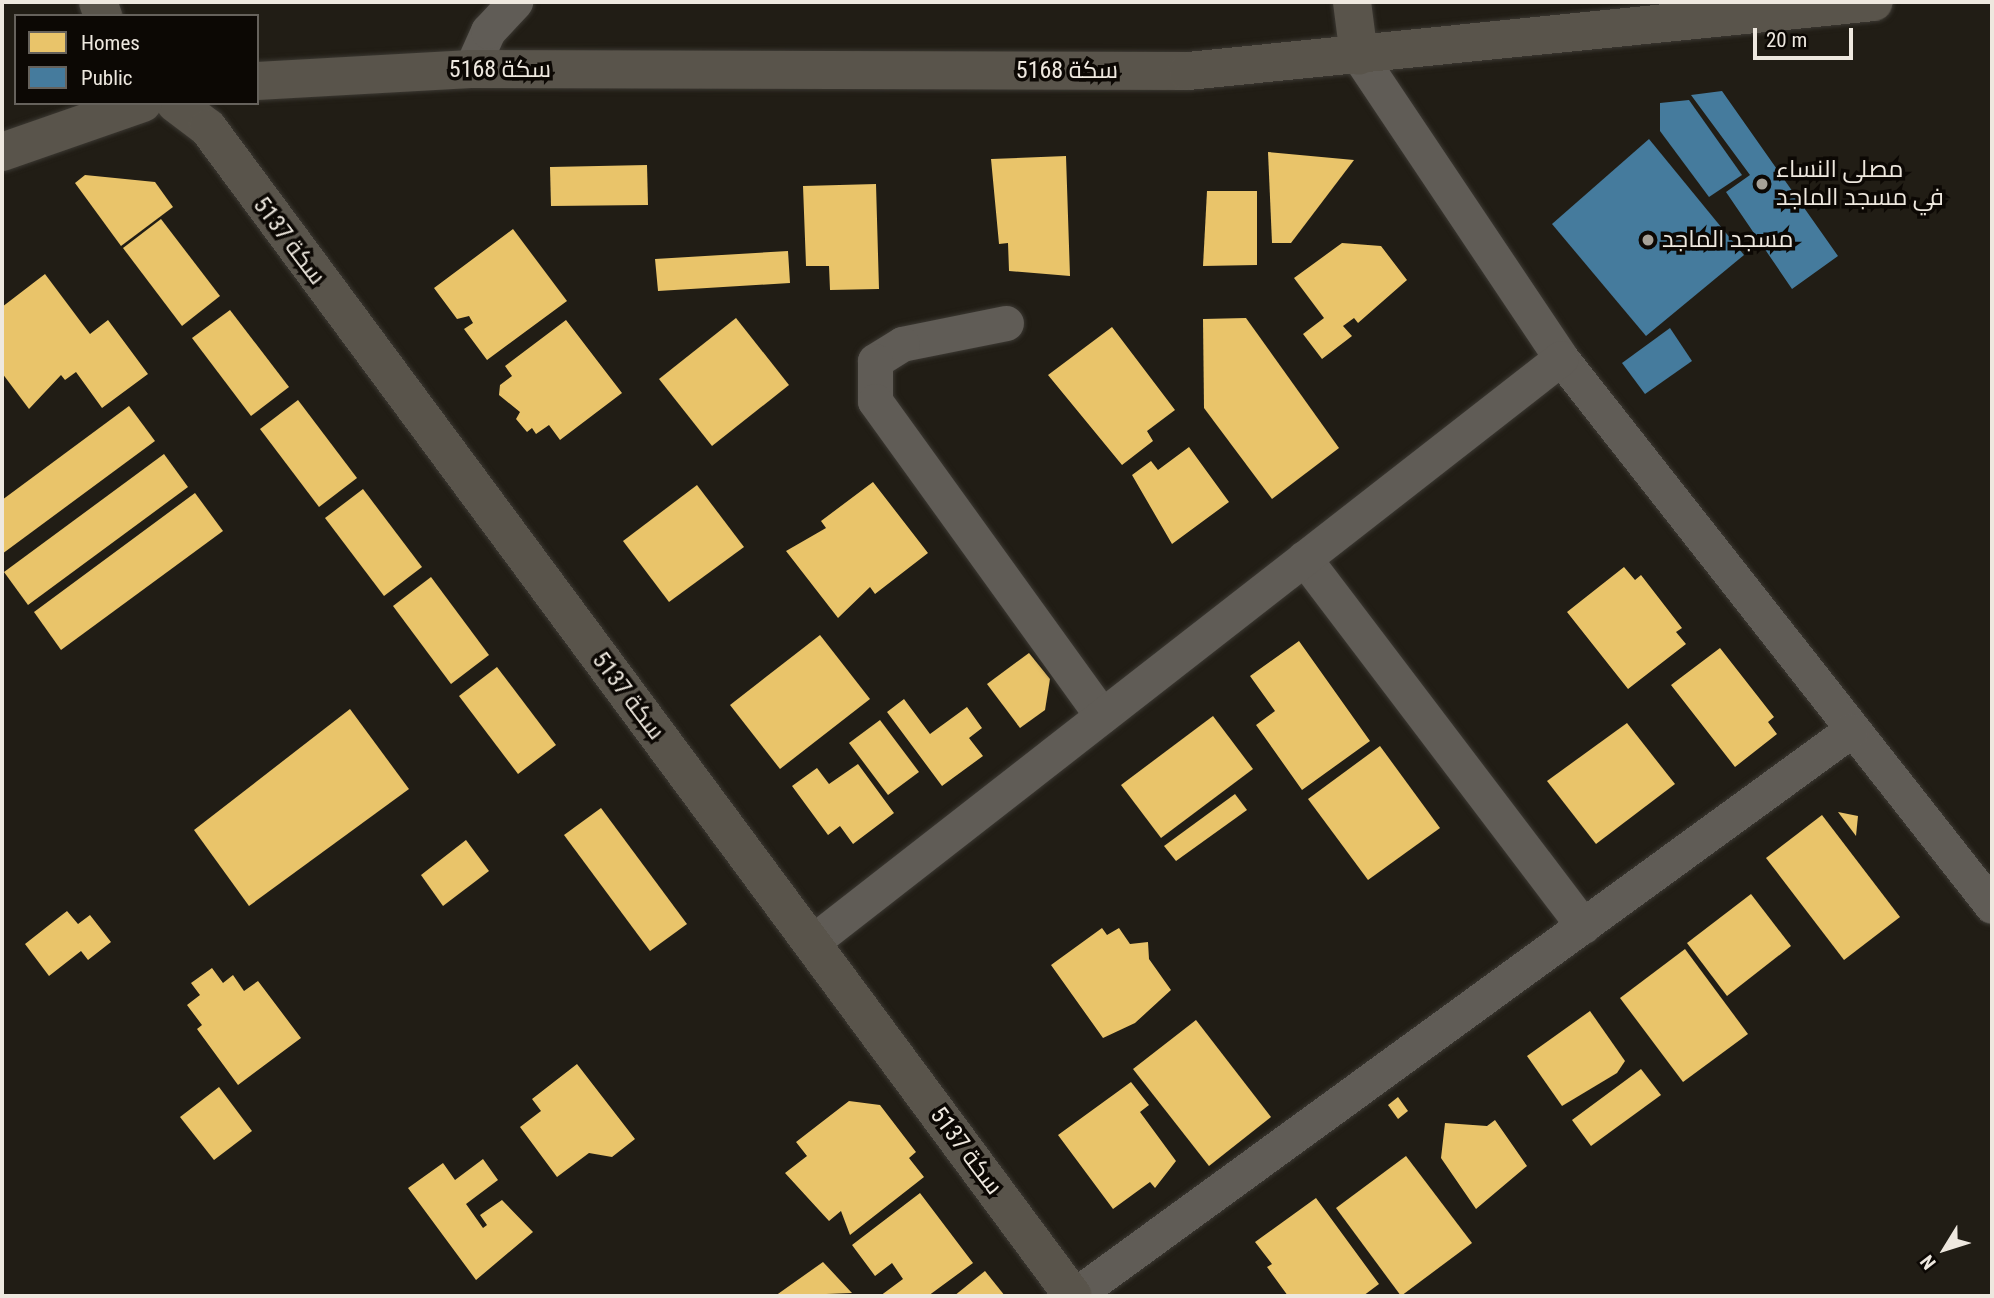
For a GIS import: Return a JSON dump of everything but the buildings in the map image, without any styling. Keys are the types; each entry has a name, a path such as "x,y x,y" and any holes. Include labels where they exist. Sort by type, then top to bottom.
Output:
{"street":[{"path":"471,69 488,31 515,2"},
{"path":"1352,2 1359,56 1561,358 1850,731 1992,906"},
{"name":"سكة 5168","path":"259,81 471,69 1188,71 1359,56 1734,9 1874,2"},
{"path":"2,152 137,105"},
{"name":"سكة 5137","path":"178,105 208,128 1073,1296"},
{"path":"1006,323 902,344 875,361 875,401 1102,716"},
{"path":"811,943 1561,358"},
{"path":"1304,558 1583,926"},
{"path":"1073,1296 1850,731"}],"place":[{"name":"مصلى النساء في مسجد الماجد","path":"1762,184"},
{"name":"مسجد الماجد","path":"1648,240"}]}
